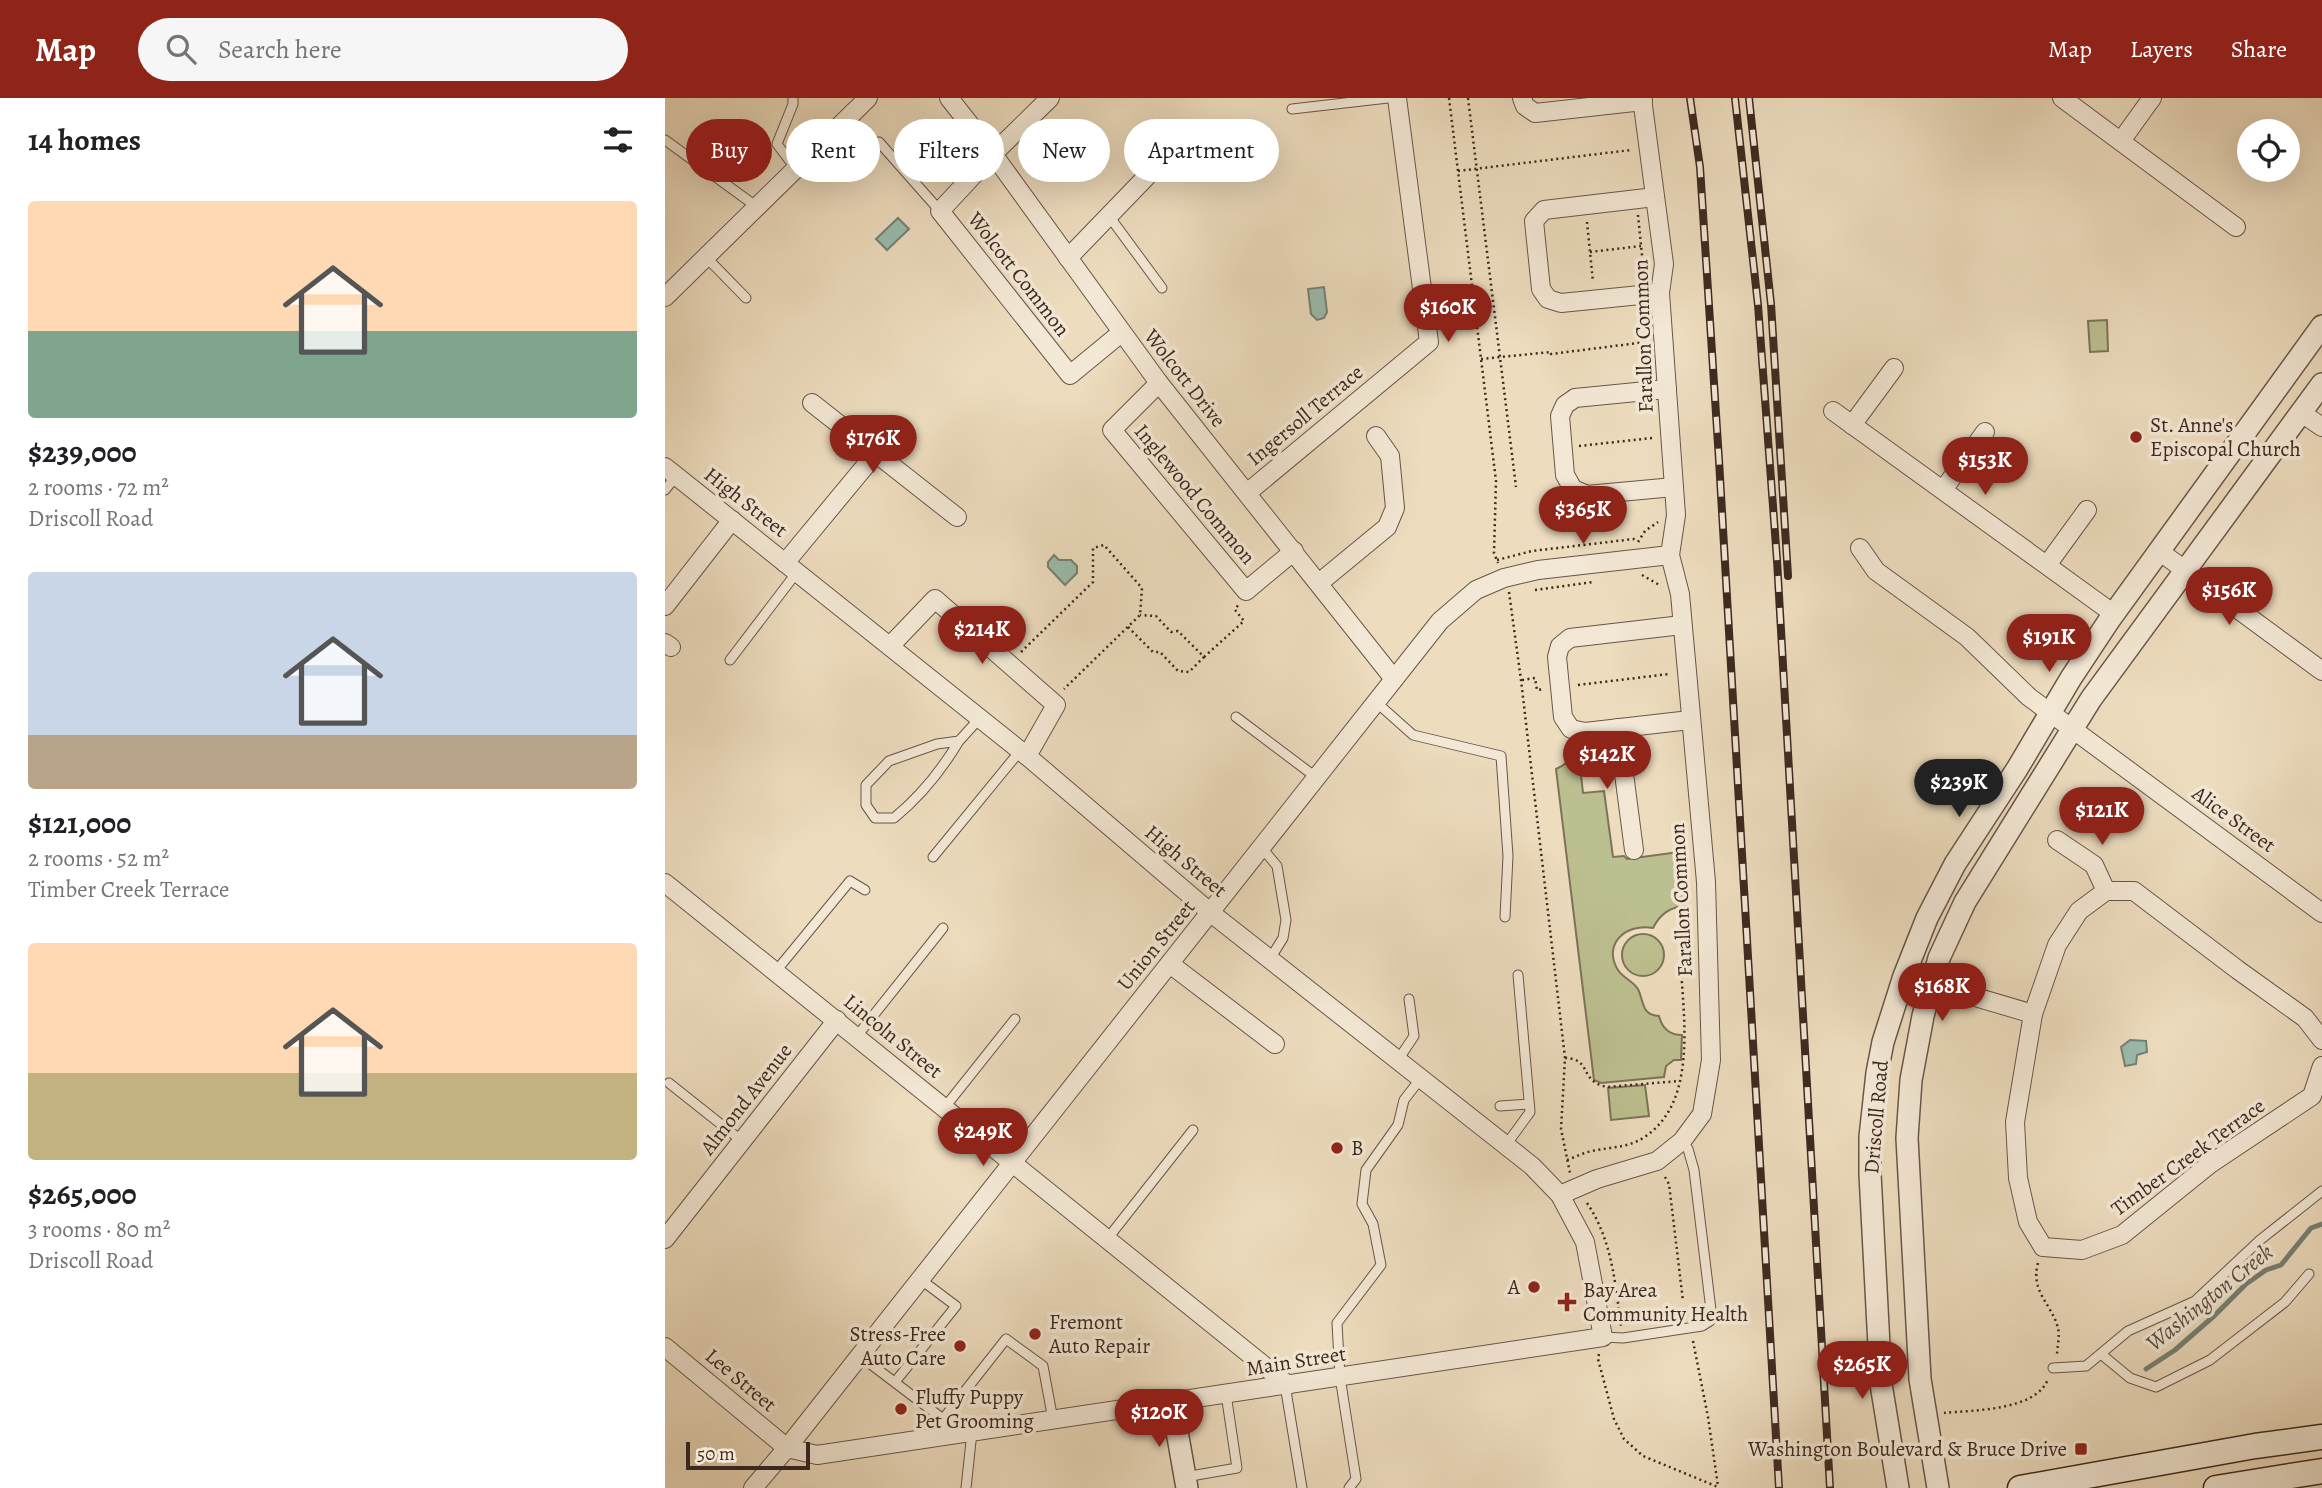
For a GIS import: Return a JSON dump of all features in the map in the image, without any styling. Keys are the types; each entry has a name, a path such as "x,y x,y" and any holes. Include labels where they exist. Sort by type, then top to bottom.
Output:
{"main road":[{"path":"2019,1488 2322,1437"},
{"path":"2216,1488 2275,1484 2322,1471"}],"street":[{"path":"847,119 868,98"},
{"name":"Wolcott Drive","path":"949,98 966,119"},
{"name":"Wolcott Common","path":"1004,143 1050,98"},
{"name":"Ingersoll Terrace","path":"1247,493 1429,342 1397,98"},
{"path":"1522,98 1525,106 1535,113 1642,99"},
{"path":"2062,98 2236,227"},
{"path":"2121,141 2152,98"},
{"name":"Farallon Common","path":"1568,1191 1657,1161 1682,1141 1702,1114 1711,1060 1706,883 1680,594 1670,555 1676,515 1660,293 1664,264 1642,99"},
{"name":"Wolcott Drive","path":"1004,169 1159,383 1394,679"},
{"path":"665,297 786,179"},
{"name":"Wolcott Common","path":"967,182 940,211 1070,375 1121,332"},
{"path":"1068,258 1141,182"},
{"path":"1655,197 1544,210 1534,221 1541,289 1548,299 1561,303 1660,293"},
{"name":"Driscoll Road","path":"1898,1488 1881,1384 1870,1137 1877,1073 1886,1032 1904,976 1927,918 1945,882 2050,713 2114,614 2322,326"},
{"path":"1852,425 1894,368"},
{"name":"Inglewood Common","path":"1159,383 1112,430 1246,591 1294,551"},
{"name":"Driscoll Road","path":"1938,1488 1925,1416 1920,1367 1910,1199 1908,1110 1916,1047 1939,958 1965,902 2112,669 2322,384"},
{"path":"1667,390 1575,398 1565,405 1560,416 1565,475 1573,489 1587,495 1674,486"},
{"path":"812,403 957,517"},
{"path":"1833,411 2114,614"},
{"path":"2300,412 2322,428"},
{"path":"1943,490 1985,432"},
{"path":"1319,583 1387,527 1395,508 1390,456 1376,436"},
{"path":"791,567 876,453"},
{"name":"High Street","path":"669,478 732,520 1023,753 1269,959 1532,1166 1568,1191 1585,1242 1603,1337"},
{"path":"2047,565 2087,510"},
{"path":"665,606 732,520"},
{"name":"Alice Street","path":"1860,548 1876,571 1967,637 2021,690 2050,713 2322,913"},
{"path":"2159,551 2322,671"},
{"name":"Union Street","path":"753,1488 1212,913 1440,621 1476,590 1504,578 1538,570 1670,555"},
{"path":"890,646 935,599 1056,705 1023,753"},
{"path":"1682,625 1570,638 1560,646 1556,657 1563,717 1571,729 1585,732 1690,720"},
{"path":"1618,728 1634,850"},
{"path":"2057,840 2094,865 2106,891"},
{"name":"Lincoln Street","path":"665,883 1013,1161 1287,1385"},
{"path":"2043,1247 2028,1223 2018,1178 2015,1122 2033,1014 2057,945 2079,911 2106,891 2134,891 2305,1017 2322,1040"},
{"path":"1171,964 1275,1044"},
{"path":"1904,976 2033,1014"},
{"name":"Almond Avenue","path":"665,1239 837,1020"},
{"name":"Timber Creek Terrace","path":"2043,1247 2083,1250 2122,1235 2210,1164 2312,1096 2322,1066"},
{"name":"Main Street","path":"787,1448 817,1455 946,1427 972,1432 1603,1337"},
{"name":"Lee Street","path":"665,1347 787,1448"},
{"path":"1172,1403 1186,1482"}],"lane":[{"path":"787,119 793,98"},
{"path":"1292,109 1388,98"},
{"path":"786,122 777,144 786,156"},
{"path":"665,140 757,207"},
{"path":"880,143 940,211"},
{"path":"1109,216 1162,288"},
{"path":"706,257 745,298"},
{"path":"730,660 791,567"},
{"path":"1376,702 1413,735 1501,756 1508,856 1506,917"},
{"path":"1236,717 1317,778"},
{"path":"959,741 937,744 889,761 866,785 866,805 875,818 894,818 910,805 939,773 959,741 979,719"},
{"path":"933,857 1023,753"},
{"path":"1262,848 1277,866 1286,920 1283,938 1269,959"},
{"path":"776,971 851,881 865,890"},
{"path":"857,1036 943,928"},
{"path":"1506,1145 1529,1112 1518,975"},
{"path":"1398,1060 1414,1036 1409,999"},
{"path":"945,1107 1015,1019"},
{"path":"1349,1488 1356,1479 1340,1377 1337,1323 1381,1265 1373,1224 1362,1204 1366,1170 1398,1125 1404,1100 1421,1078"},
{"path":"669,1083 742,1141"},
{"path":"1500,1106 1529,1104"},
{"path":"1108,1238 1193,1130"},
{"path":"1603,1337 1623,1338 1702,1326 1710,1321 1694,1170 1688,1149 1682,1141"},
{"path":"2053,1368 2086,1366 2128,1331 2195,1301 2260,1240 2322,1191"},
{"path":"2101,1354 2130,1378 2156,1387 2210,1360 2285,1302 2309,1274"},
{"path":"895,1382 956,1306 920,1279"},
{"path":"860,1356 895,1382 946,1427 1006,1339 1043,1366 1053,1420"},
{"path":"1287,1385 1302,1488"},
{"path":"1186,1482 1237,1468 1226,1394"},
{"path":"966,1488 972,1432"}],"path":[{"path":"1449,98 1496,481 1494,553 1511,599 1565,1058 1561,1129 1571,1178 1568,1191 1598,1220 1608,1244 1623,1338"},
{"path":"1468,98 1516,486"},
{"path":"1458,171 1631,150"},
{"path":"1585,205 1595,300"},
{"path":"1590,252 1641,246"},
{"path":"1481,359 1649,342"},
{"path":"1563,448 1655,438"},
{"path":"1497,560 1532,551 1634,539 1638,541"},
{"path":"1009,664 1093,582 1093,548 1104,545 1142,588 1140,615 1052,701"},
{"path":"1530,590 1601,582"},
{"path":"1128,627 1153,652 1160,652 1178,671 1189,672 1244,621 1235,610 1246,591"},
{"path":"1140,615 1156,616 1171,632 1178,631 1204,657"},
{"path":"1521,680 1535,678 1537,690 1669,674"},
{"path":"1567,1160 1594,1151 1629,1145 1643,1138 1668,1114 1675,1102 1684,1047 1681,948 1708,947"},
{"path":"1565,1058 1576,1058 1583,1064 1587,1076 1596,1085 1607,1087 1680,1080"},
{"path":"1643,1138 1647,1144"},
{"path":"1661,1169 1669,1184 1683,1301"},
{"path":"1925,1416 2027,1401 2046,1386 2057,1356 2058,1328 2040,1294 2036,1272 2043,1247"},
{"path":"1691,1327 1718,1487"},
{"path":"1603,1337 1598,1359 1614,1419 1624,1439 1643,1456 1718,1487"}],"green space":[{"path":"2107,320 2108,351 2090,352 2088,321"},
{"path":"1574,747 1578,747 1583,793 1604,791 1613,857 1624,856 1627,859 1679,852 1687,857 1687,906 1675,907 1666,912 1653,928 1643,927 1626,932 1619,937 1613,952 1618,970 1638,989 1646,1010 1659,1016 1664,1027 1670,1032 1682,1035 1681,1060 1674,1060 1666,1066 1664,1077 1601,1083 1594,1080 1556,769 1569,761"},
{"path":"1643,934 1658,940 1664,955 1658,970 1643,976 1628,970 1622,955 1628,940"},
{"path":"1645,1085 1649,1116 1611,1120 1608,1088"}],"shaded area":[{"path":"898,218 909,229 887,250 876,239"},
{"path":"1324,287 1327,312 1324,318 1317,320 1311,314 1308,289"},
{"path":"1054,555 1059,560 1071,560 1077,566 1077,573 1065,585 1048,567 1048,562"},
{"path":"2130,1040 2146,1041 2147,1052 2137,1055 2136,1064 2125,1066 2121,1047"}],"waterway":[{"name":"Washington Creek","path":"2146,1369 2175,1350 2246,1284 2266,1270 2281,1265 2311,1228 2322,1224"}],"railway":[{"path":"1690,98 1700,167 1719,460 1779,1488"},
{"path":"1735,98 1758,305 1777,560 1830,1488"},
{"path":"1749,98 1771,304 1788,576"}],"place":[{"name":"St. Anne's Episcopal Church","path":"2136,437"},
{"name":"B","path":"1337,1148"},
{"name":"A","path":"1534,1287"},
{"name":"Bay Area Community Health","path":"1567,1302"},
{"name":"Fremont Auto Repair","path":"1035,1334"},
{"name":"Stress-Free Auto Care","path":"960,1346"},
{"name":"Fluffy Puppy Pet Grooming","path":"901,1409"},
{"name":"Washington Boulevard & Bruce Drive","path":"2081,1449"}]}
